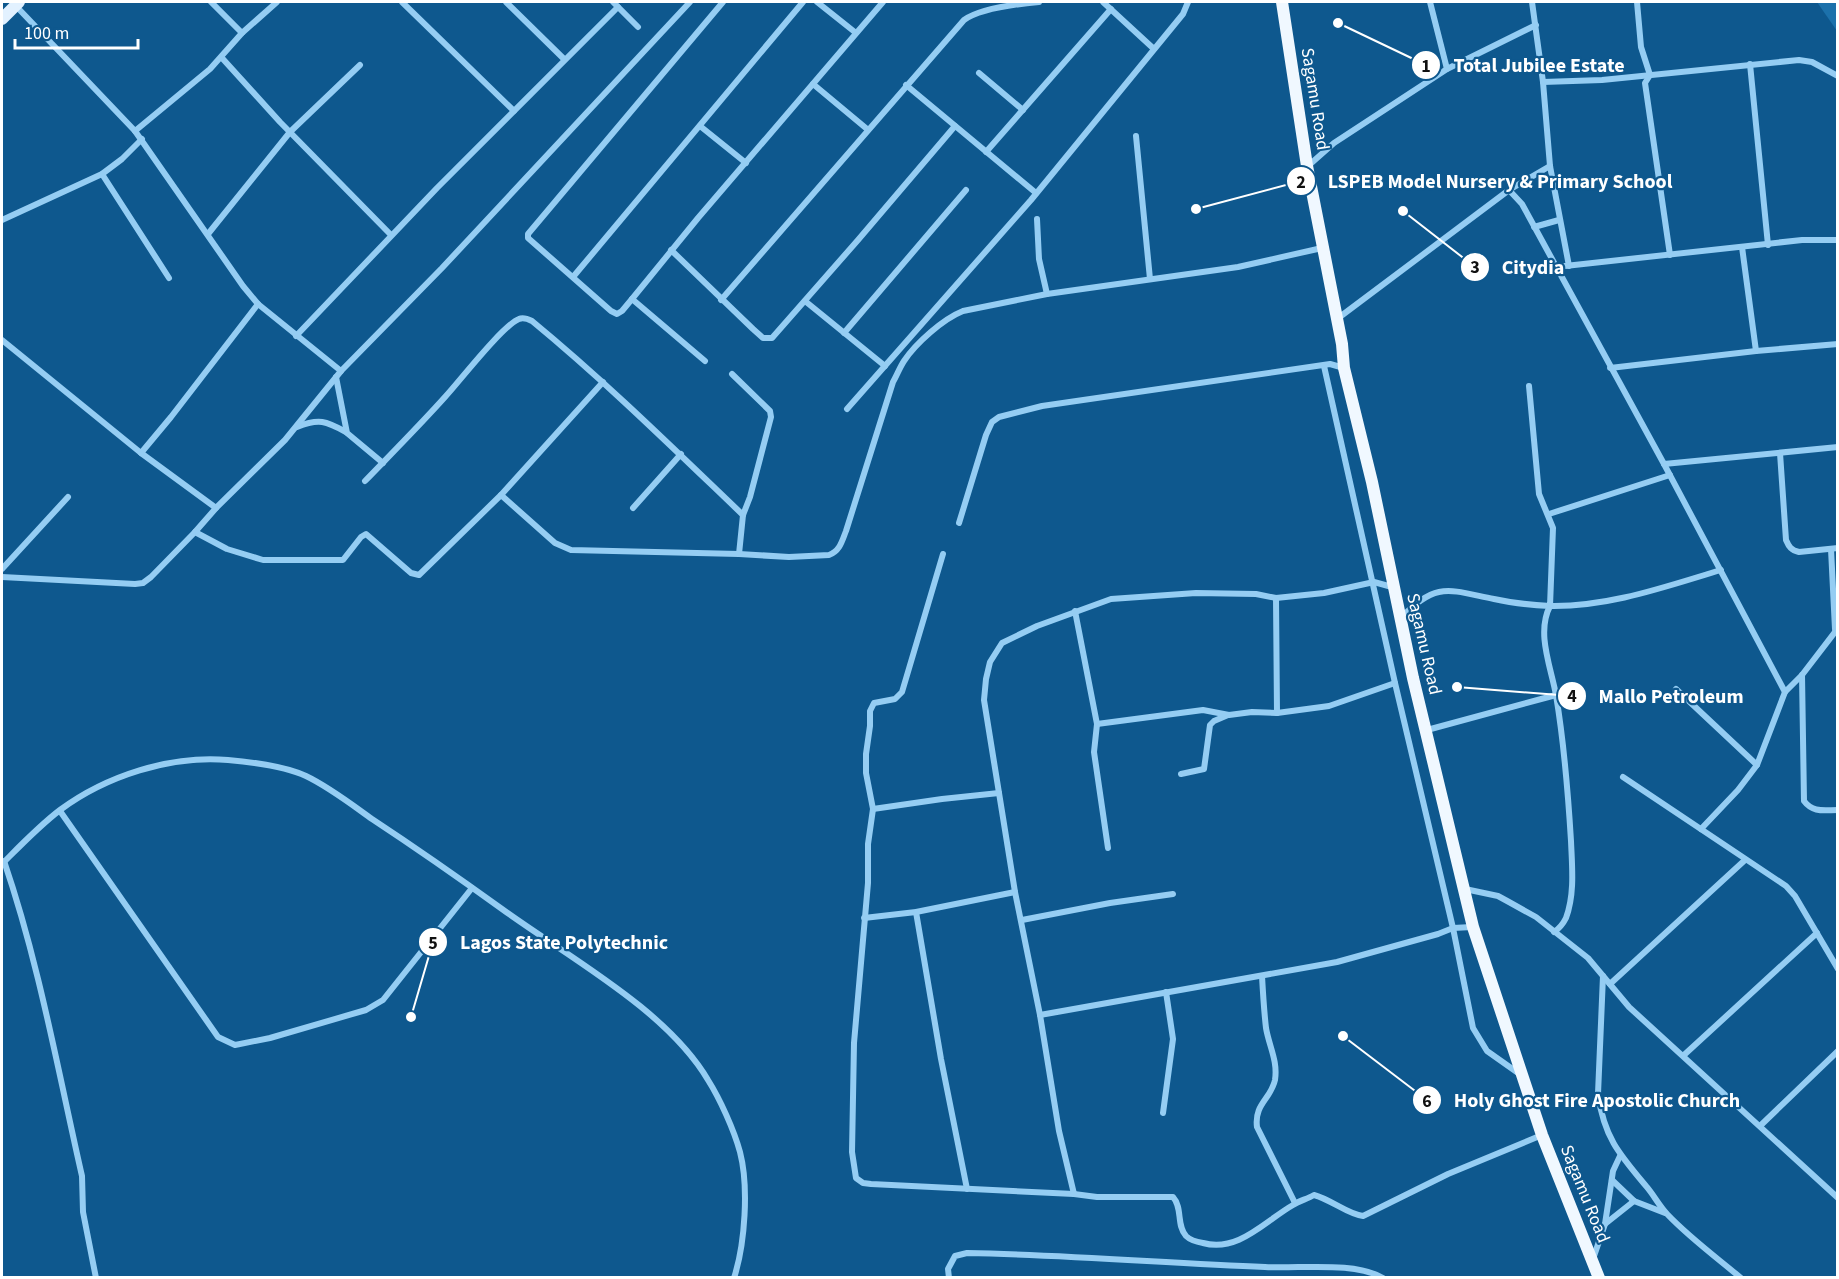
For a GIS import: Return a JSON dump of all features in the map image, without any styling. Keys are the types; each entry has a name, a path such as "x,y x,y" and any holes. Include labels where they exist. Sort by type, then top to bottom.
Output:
{"highway":[{"name":"Sagamu Road","path":"1282,2 1307,166 1344,368 1372,482 1392,587 1473,927 1542,1135 1599,1278"}],"main road":[{"path":"2,19 17,3"}],"street":[{"path":"211,2 242,33"},
{"path":"135,131 222,58 242,33 277,2"},
{"path":"402,2 514,111"},
{"path":"506,2 564,59"},
{"path":"2,577 135,584 151,578 216,508 261,465 296,427 341,371 442,268 690,2"},
{"path":"723,2 528,234 528,238 610,311 617,314 622,311 671,250 883,2"},
{"path":"573,277 803,2"},
{"path":"817,2 856,33"},
{"path":"721,300 956,28 970,16 1039,2"},
{"path":"1103,2 1154,49"},
{"path":"847,409 1036,193 1183,14 1188,2"},
{"path":"1430,2 1448,69"},
{"path":"1532,2 1543,82 1550,166 1569,266"},
{"path":"1637,2 1641,47 1650,75 1646,82 1670,255"},
{"path":"17,3 142,139 243,286 258,304 341,371"},
{"path":"296,336 615,4 638,27"},
{"path":"987,152 1111,9"},
{"path":"1307,166 1334,142 1448,69 1536,25"},
{"path":"222,58 290,132 392,235"},
{"path":"1543,82 1602,80 1799,60 1812,62 1838,76"},
{"path":"1750,64 1768,245"},
{"path":"208,234 290,132 360,65"},
{"path":"979,73 1023,110"},
{"path":"813,84 867,129"},
{"path":"906,85 1036,193"},
{"path":"700,126 746,163"},
{"path":"671,250 763,338 772,338 955,126"},
{"path":"1136,136 1150,279"},
{"path":"2,220 102,174 123,159 142,139"},
{"path":"1336,320 1509,190 1550,166"},
{"path":"102,174 170,278"},
{"path":"844,333 966,190"},
{"path":"1509,190 1522,204 1785,692"},
{"path":"1037,219 1039,259 1047,294"},
{"path":"1534,226 1559,220"},
{"path":"1556,267 1802,240 1838,240"},
{"path":"1742,247 1756,351"},
{"path":"501,495 555,543 571,550 789,557 829,555 835,553 846,531 893,382 904,360 953,315 1047,294 1238,267 1322,248"},
{"path":"632,299 705,362"},
{"path":"805,301 885,366"},
{"path":"141,453 258,304"},
{"path":"365,481 444,399 499,336 519,319 532,321 603,382 743,515"},
{"path":"2,340 141,453 216,508"},
{"path":"1610,368 1838,344"},
{"path":"959,523 986,435 992,422 999,417 1042,406 1159,388 1330,364 1344,368"},
{"path":"1324,366 1453,928 1473,1028 1487,1051 1521,1076"},
{"path":"732,374 770,411 771,417 743,515 739,554"},
{"path":"336,377 347,433"},
{"path":"195,532 236,552 263,560 289,561 343,560 366,534 411,573 419,575 501,495 603,382"},
{"path":"1529,386 1539,494 1549,514 1553,536 1550,606 1545,616 1544,633 1556,695 1568,786 1572,883 1566,917 1562,926 1554,932"},
{"path":"296,427 322,420 347,433 383,463"},
{"path":"1664,464 1838,447"},
{"path":"1701,829 1738,790 1757,765 1785,692 1802,675 1836,628 1834,549 1799,552 1788,546 1785,540 1780,453"},
{"path":"633,508 681,454"},
{"path":"1549,514 1670,475"},
{"path":"2,570 68,497"},
{"path":"944,554 902,692 895,699 878,701 871,707 866,773 873,809 868,844 868,884 854,1043 852,1152 856,1178 862,1183 871,1184 967,1190 1097,1197 1173,1197 1179,1208 1182,1230 1186,1236 1194,1241 1214,1246 1231,1244 1294,1203 1314,1195 1342,1206 1352,1214 1363,1216 1448,1174 1542,1135"},
{"path":"1400,619 1430,594 1439,591 1473,593 1494,600 1550,606 1579,606 1621,599 1721,570"},
{"path":"1074,1194 1059,1131 1040,1015 1015,892 984,700 990,662 996,650 1008,638 1111,599 1174,594 1256,594 1276,598 1324,592 1374,582 1392,587"},
{"path":"1276,598 1277,713"},
{"path":"1075,611 1097,724 1094,752 1108,848"},
{"path":"1802,675 1804,801 1815,810 1838,810"},
{"path":"1181,774 1204,769 1210,725 1214,721 1229,715 1252,712 1277,713 1340,704 1395,683"},
{"path":"1676,689 1757,765"},
{"path":"1427,730 1556,695"},
{"path":"1097,724 1203,710 1229,715"},
{"path":"96,1278 83,1212 82,1176 19,904 3,863 60,810 98,786 159,766 205,760 261,764 305,775 342,798 623,993 687,1049 709,1080 740,1153 745,1218 734,1278"},
{"path":"1623,777 1786,886 1795,896 1838,969"},
{"path":"873,809 999,793"},
{"path":"60,810 218,1037 235,1045 270,1038 366,1010 383,1000 472,888"},
{"path":"1610,984 1745,860"},
{"path":"1465,889 1497,896 1509,902 1536,918 1588,958 1629,1007 1838,1198"},
{"path":"864,918 916,912 1015,892"},
{"path":"1022,920 1110,903 1173,894"},
{"path":"916,912 941,1059 967,1190"},
{"path":"1040,1015 1337,962 1453,928 1473,927"},
{"path":"1684,1055 1817,933"},
{"path":"1262,976 1267,1031 1274,1055 1275,1072 1272,1089 1258,1108 1257,1127 1294,1203"},
{"path":"1603,976 1598,1094 1604,1123 1620,1156 1653,1194 1665,1213 1741,1278"},
{"path":"1163,1113 1173,1039 1166,992"},
{"path":"1760,1126 1838,1051"},
{"path":"1593,1262 1605,1224 1612,1180 1620,1156"},
{"path":"1612,1180 1634,1201 1665,1213"},
{"path":"1605,1224 1634,1201"},
{"path":"949,1278 948,1269 956,1256 967,1253 1094,1257 1291,1269 1358,1268 1383,1278"}],"shaded area":[{"path":"1817,2 1837,2 1837,31"}],"place":[{"name":"Total Jubilee Estate","path":"1338,23"},
{"name":"LSPEB Model Nursery & Primary School","path":"1196,209"},
{"name":"Citydia","path":"1403,211"},
{"name":"Mallo Petroleum","path":"1457,687"},
{"name":"Lagos State Polytechnic","path":"411,1017"},
{"name":"Holy Ghost Fire Apostolic Church","path":"1343,1036"}]}
